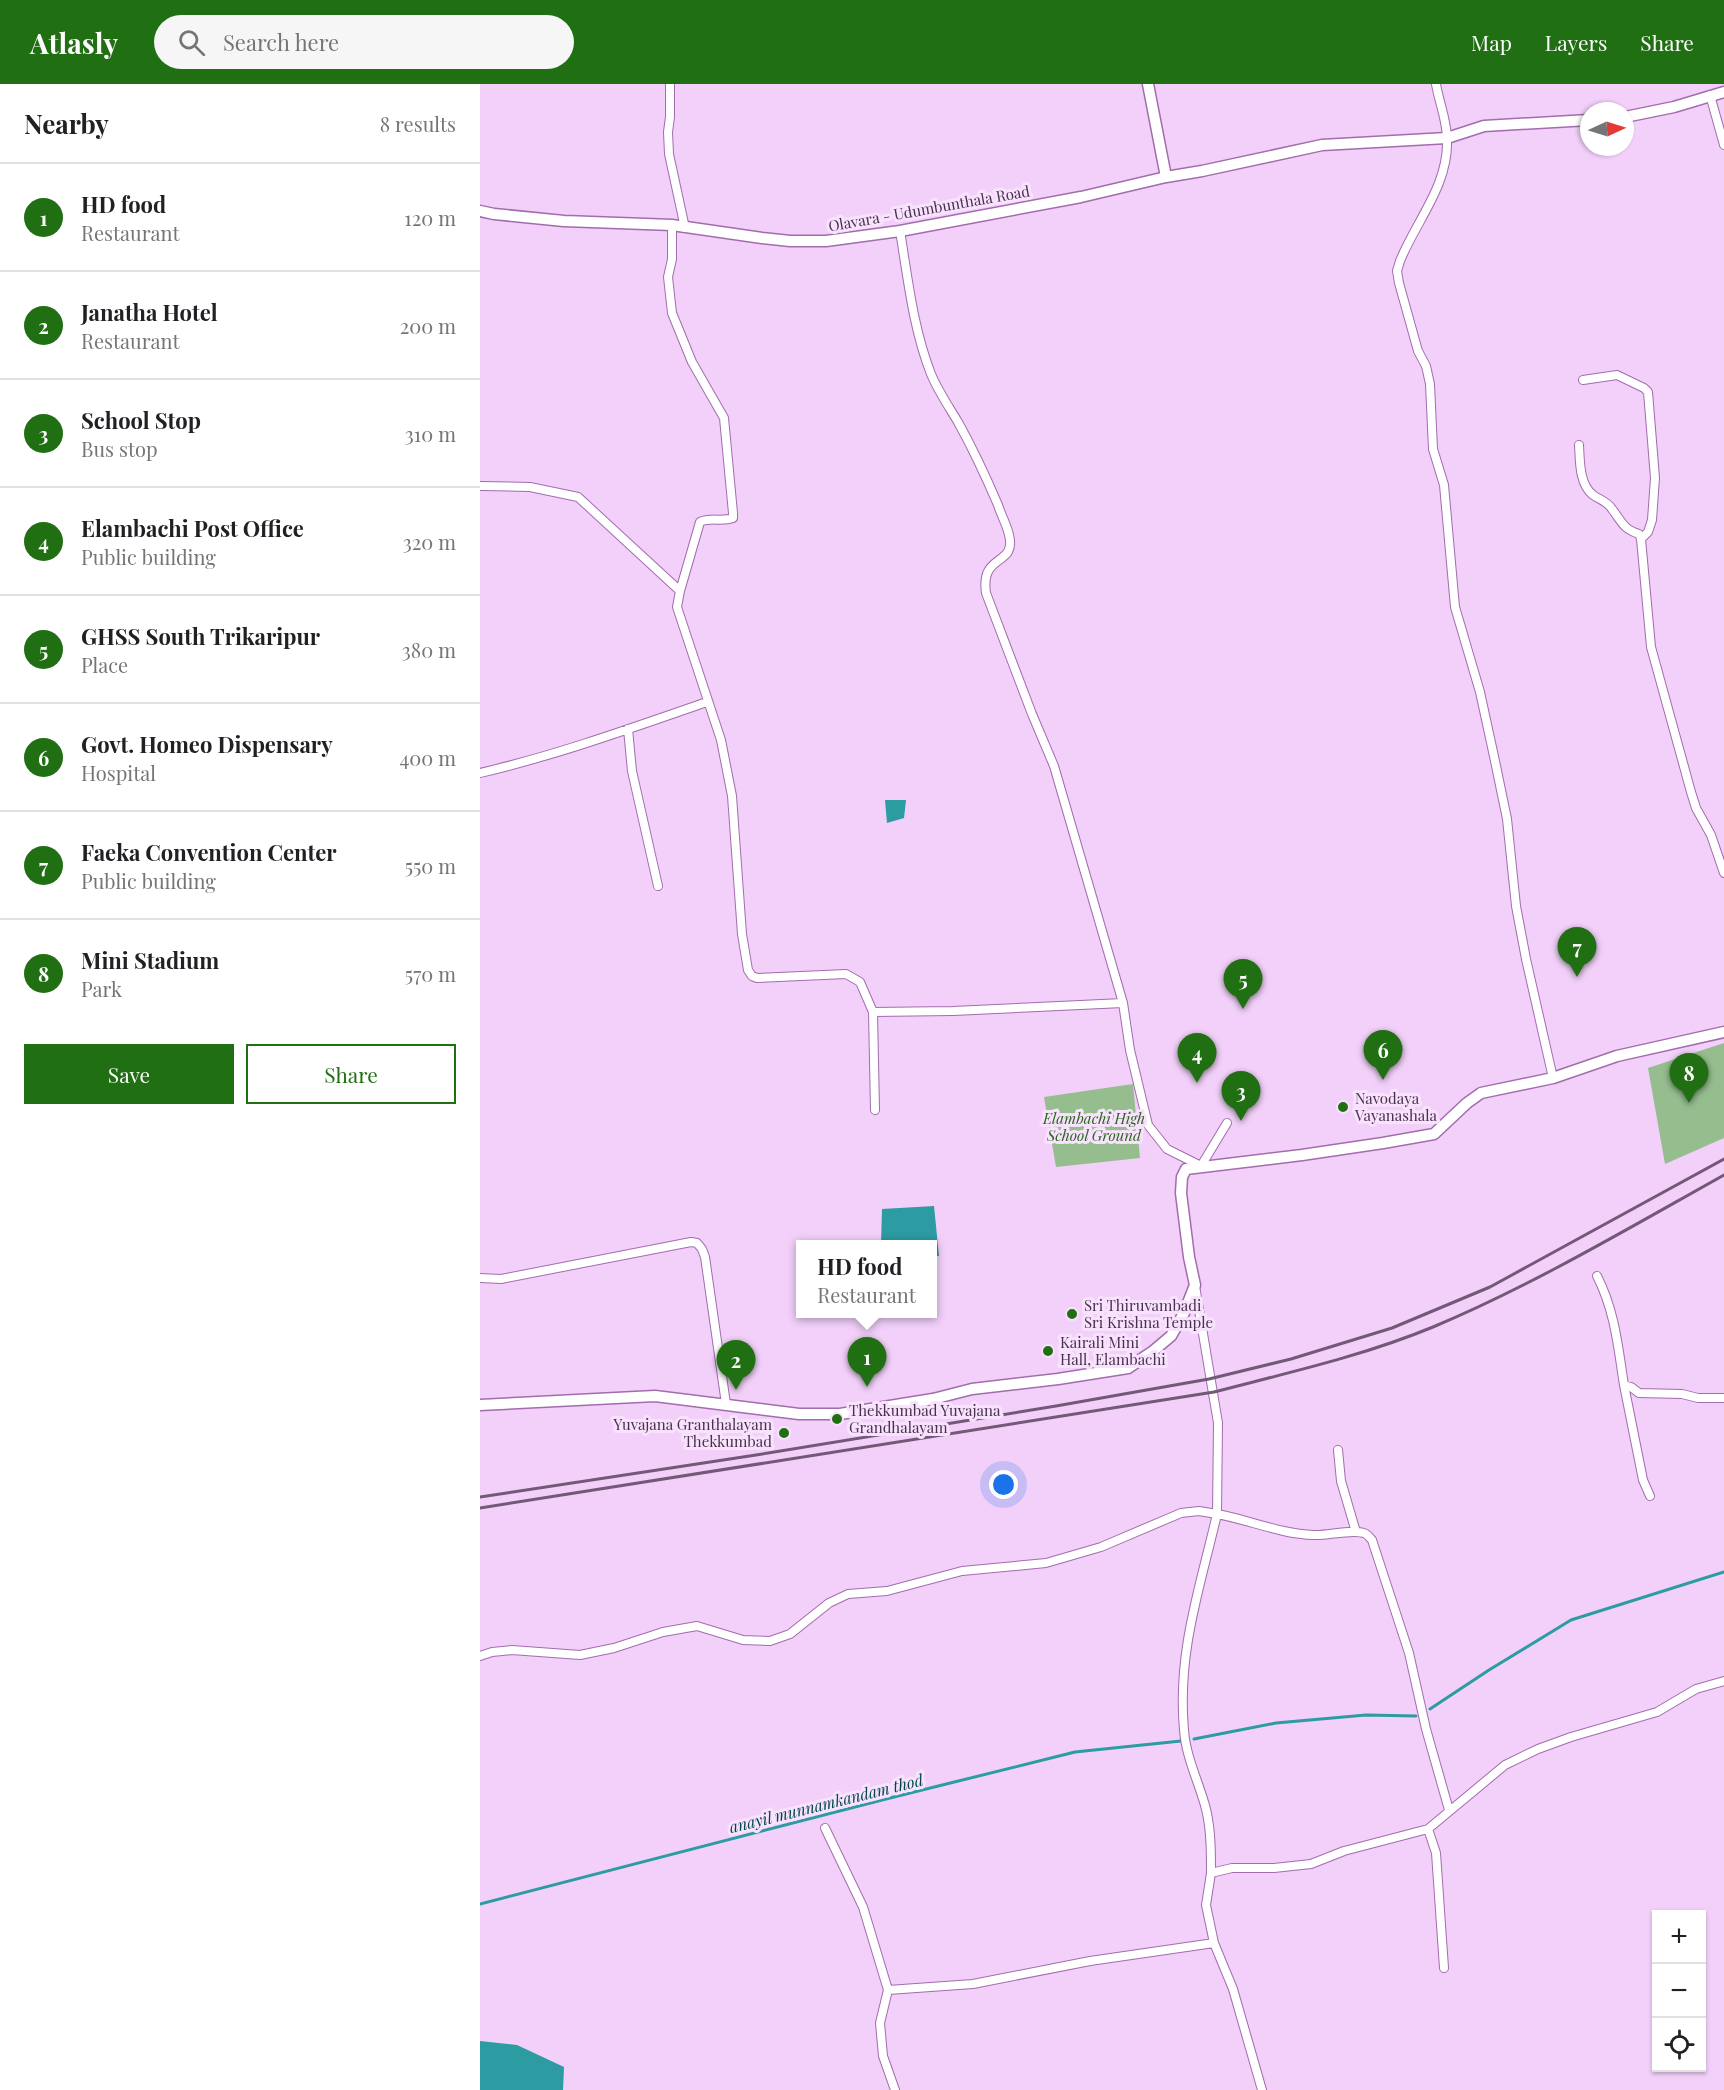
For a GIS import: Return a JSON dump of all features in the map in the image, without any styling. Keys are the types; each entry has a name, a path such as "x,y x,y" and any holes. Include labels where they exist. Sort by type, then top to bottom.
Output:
{"main road":[{"path":"1148,84 1166,177"},
{"path":"1634,115 1674,107 1724,92"},
{"name":"Olavara - Udumbunthala Road","path":"480,211 564,221 672,225 790,241 826,241 900,231 1081,197 1322,145 1447,138 1484,126 1580,121"},
{"path":"480,1405 655,1396 799,1414 840,1414 933,1399 972,1389 1128,1368 1152,1352 1170,1336 1184,1313 1195,1285 1181,1193 1182,1177 1186,1169 1302,1155 1434,1134 1481,1093 1553,1078 1617,1056 1724,1032"}],"street":[{"path":"670,84 669,154 685,228"},
{"path":"1436,84 1447,138 1446,159 1434,195 1405,250 1397,271 1418,351 1426,366 1430,384 1433,449 1444,485 1455,607 1480,692 1495,761 1507,819 1516,906 1553,1078"},
{"path":"1710,95 1724,145"},
{"path":"672,225 672,259 668,277 672,313 692,362 724,418 733,513 733,518 727,521 704,520 700,522 677,607 721,740 732,796 742,934 748,970 752,976 757,978 846,974 860,982 873,1012 875,1110"},
{"path":"900,231 915,326 932,376 965,434 1009,534 1011,545 1009,551 1005,557 989,567 985,574 986,593 1054,766 1123,1003 1130,1050 1148,1125 1167,1149 1201,1166 1227,1123"},
{"path":"1583,380 1617,375 1648,392 1655,478 1652,520 1648,532 1641,539"},
{"path":"1579,445 1581,467 1587,489 1594,496 1606,502 1627,530 1639,534 1641,539 1651,647 1658,677 1696,808 1711,835 1724,873"},
{"path":"480,486 530,487 578,497 680,591"},
{"path":"480,773 628,729 707,702"},
{"path":"628,729 632,771 658,886"},
{"path":"873,1012 953,1011 1123,1003"},
{"path":"480,1278 501,1280 691,1242 697,1243 705,1257 726,1404"},
{"path":"1597,1276 1604,1288 1617,1332 1624,1385 1643,1480 1650,1496"},
{"path":"1195,1285 1218,1423 1217,1514 1187,1635 1182,1671 1184,1730 1189,1760 1206,1810 1211,1840 1211,1873 1206,1905 1214,1943 1233,1989 1262,2090"},
{"path":"1624,1385 1639,1393 1724,1398"},
{"path":"1338,1450 1341,1481 1356,1532"},
{"path":"480,1656 512,1650 580,1655 614,1648 663,1632 697,1626 743,1640 770,1641 790,1634 829,1603 848,1594 887,1591 962,1571 1046,1563 1101,1547 1181,1513 1199,1511 1217,1514 1276,1530 1312,1535 1356,1532 1366,1534 1372,1540 1409,1653 1426,1729 1449,1810"},
{"path":"1211,1873 1232,1868 1274,1868 1311,1864 1344,1851 1428,1829 1505,1765 1538,1749 1571,1737 1657,1712 1696,1689 1724,1681"},
{"path":"825,1828 863,1907 888,1990 880,2023 883,2056 895,2090"},
{"path":"1428,1829 1436,1853 1444,1968"},
{"path":"888,1990 973,1984 1090,1961 1214,1943"}],"green space":[{"path":"1724,1043 1724,1138 1665,1164 1648,1068"},
{"name":"Elambachi High School Ground","path":"1133,1084 1140,1158 1056,1167 1044,1097"}],"shaded area":[{"path":"885,800 906,800 904,818 887,823"},
{"path":"934,1206 939,1256 937,1256 937,1240 881,1240 882,1209"},
{"path":"480,2041 517,2045 564,2067 563,2090 480,2090"}],"waterway":[{"name":"anayil munnamkandam thod","path":"1430,1709 1571,1620 1724,1572"},
{"name":"anayil munnamkandam thod","path":"1194,1739 1276,1723 1366,1715 1416,1716"},
{"name":"anayil munnamkandam thod","path":"480,1904 1075,1752 1181,1741"}],"railway":[{"path":"480,1497 1056,1406 1209,1379 1291,1359 1392,1328 1490,1287 1724,1159"},
{"path":"480,1508 1214,1392 1297,1371 1380,1347 1470,1311 1580,1255 1724,1175"}],"place":[{"name":"Faeka Convention Center","path":"1577,977"},
{"name":"GHSS South Trikaripur","path":"1243,1009"},
{"name":"Govt. Homeo Dispensary","path":"1383,1080"},
{"name":"Elambachi Post Office","path":"1197,1083"},
{"name":"Mini Stadium","path":"1689,1103"},
{"name":"Navodaya Vayanashala","path":"1343,1107"},
{"name":"School Stop","path":"1241,1121"},
{"name":"Sri Thiruvambadi Sri Krishna Temple","path":"1072,1314"},
{"name":"Kairali Mini Hall, Elambachi","path":"1048,1351"},
{"name":"HD food","path":"867,1387"},
{"name":"Janatha Hotel","path":"736,1390"},
{"name":"Thekkumbad Yuvajana Grandhalayam","path":"837,1419"},
{"name":"Yuvajana Granthalayam Thekkumbad","path":"784,1433"}]}
